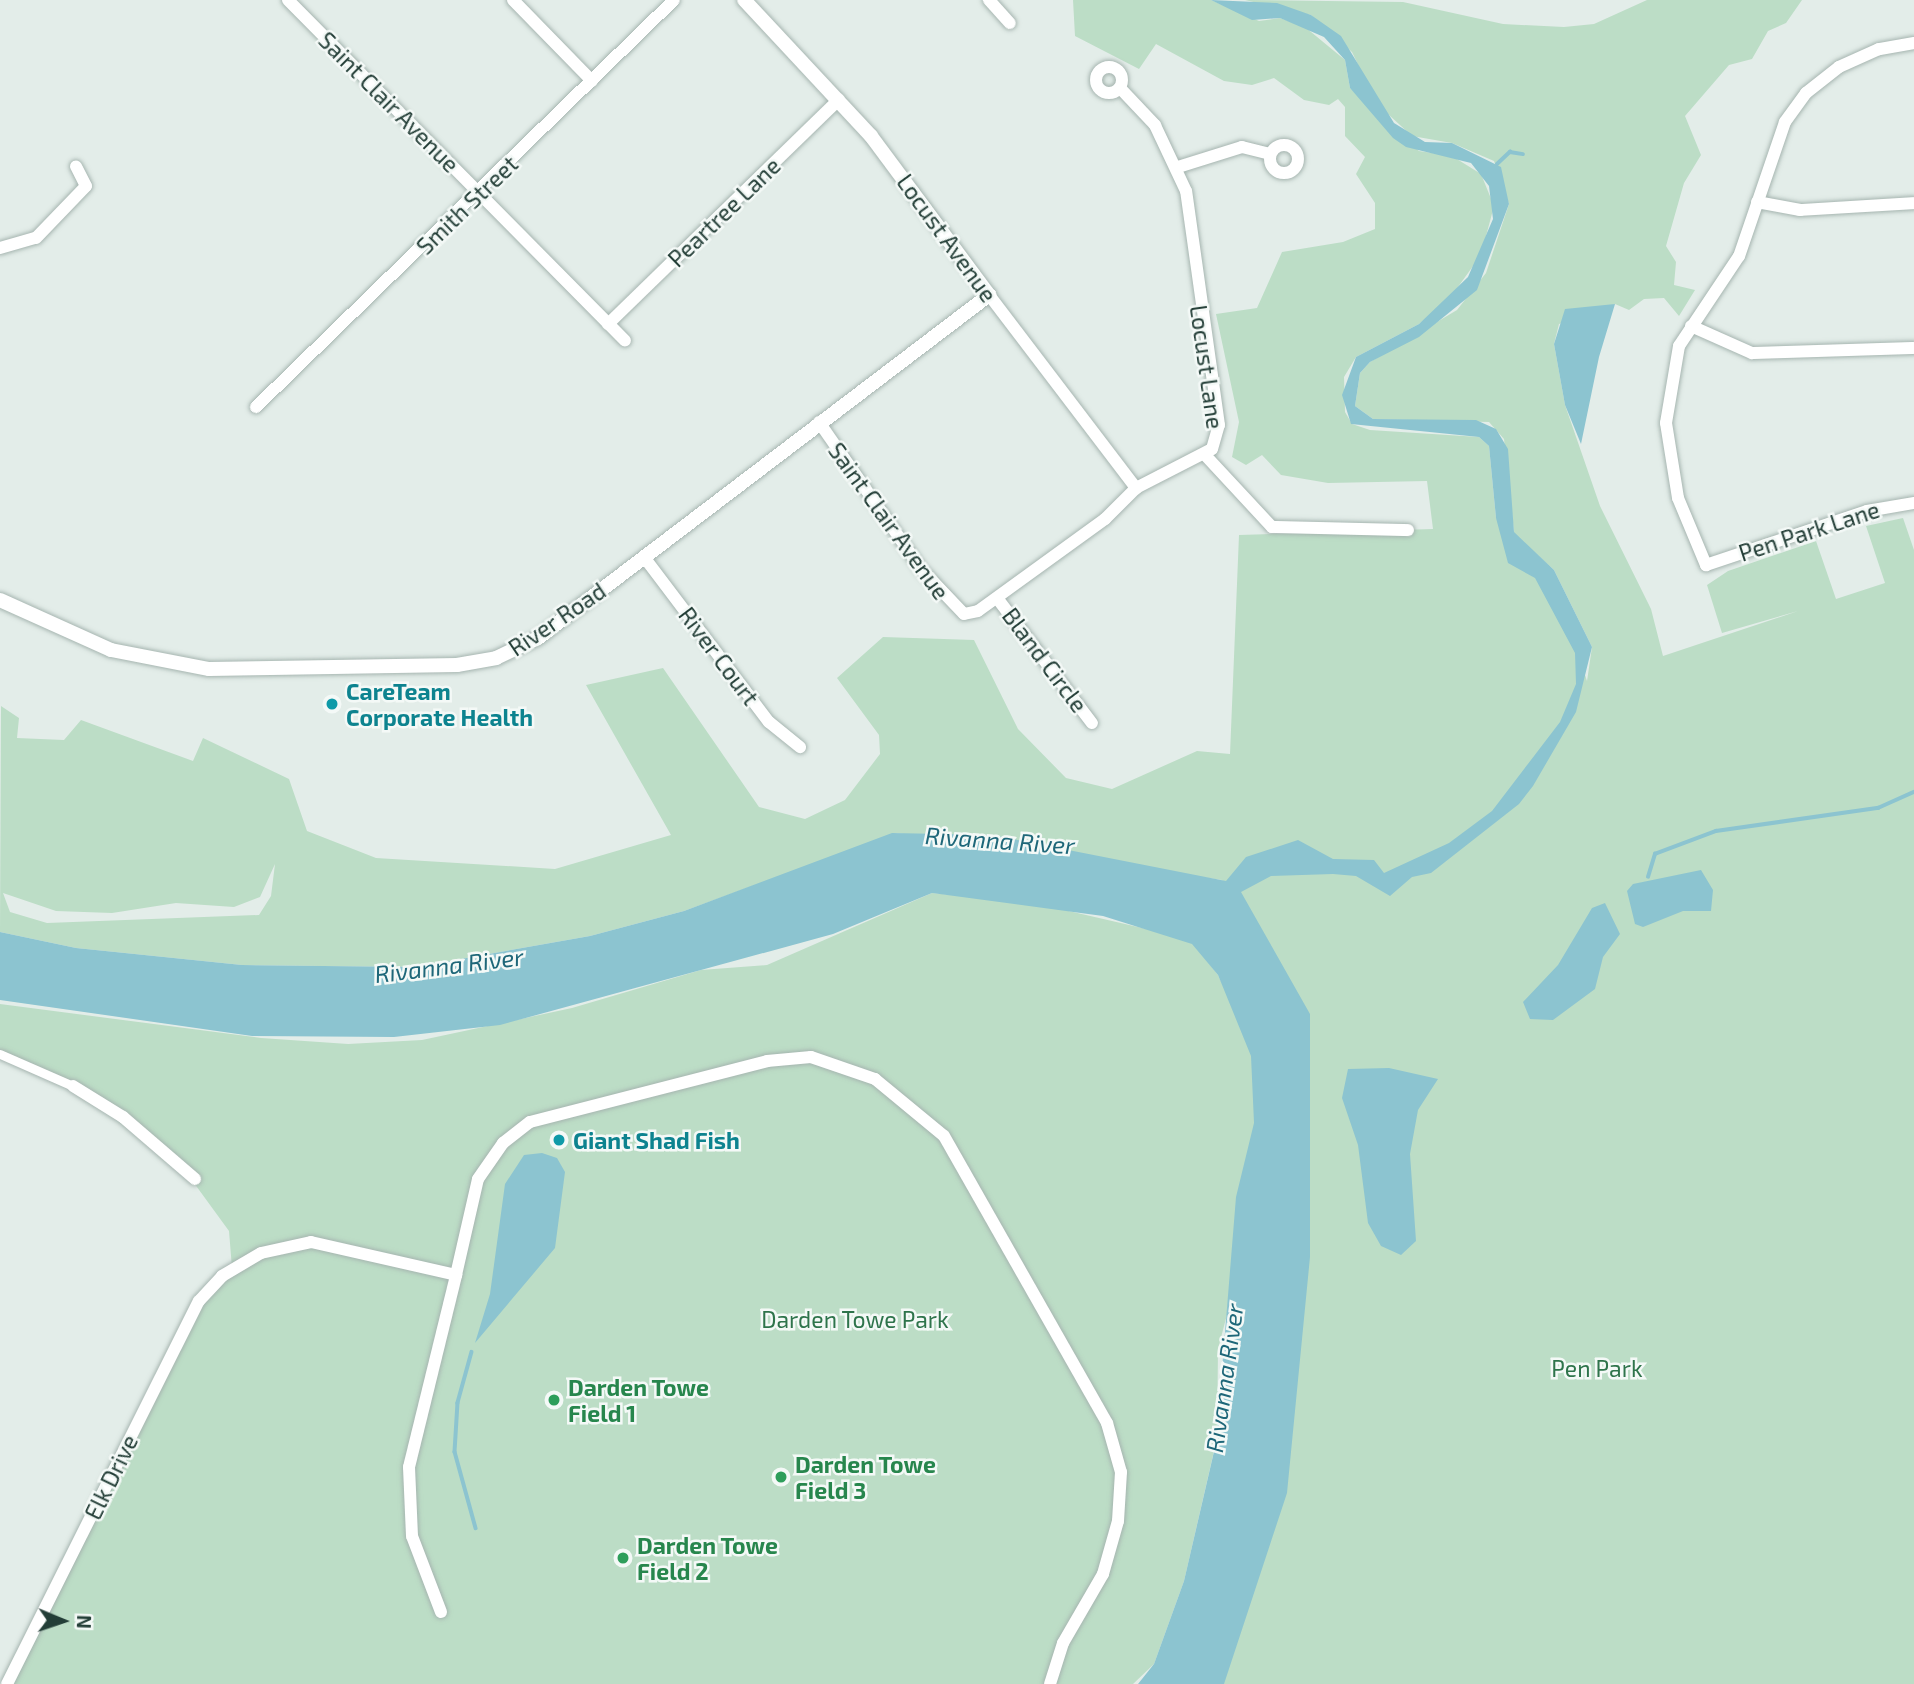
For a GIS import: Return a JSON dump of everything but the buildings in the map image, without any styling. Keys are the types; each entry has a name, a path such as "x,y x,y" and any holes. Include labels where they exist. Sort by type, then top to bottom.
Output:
{"street":[{"name":"Saint Clair Avenue","path":"288,0 625,341"},
{"path":"513,0 592,81"},
{"name":"Smith Street","path":"256,407 480,193 674,0"},
{"name":"Locust Avenue","path":"744,0 839,99 1136,488"},
{"path":"989,0 1010,23"},
{"path":"1914,43 1860,57 1806,93 1774,141 1739,256 1691,326 1752,353 1914,348"},
{"name":"Locust Lane","path":"964,614 997,598 1105,519 1136,488 1206,456 1219,425 1178,167 1155,125 1120,88"},
{"name":"Peartree Lane","path":"608,324 839,99"},
{"path":"1178,167 1242,147 1270,154"},
{"path":"0,248 36,239 86,186 76,166"},
{"path":"1757,202 1800,210 1914,203"},
{"name":"River Road","path":"0,600 77,638 173,665 478,664 538,638 989,295"},
{"name":"Pen Park Lane","path":"1691,326 1679,346 1670,390 1667,457 1706,565 1867,510 1914,503"},
{"name":"Saint Clair Avenue","path":"819,422 921,569 964,614"},
{"path":"1206,456 1272,527 1408,530"},
{"name":"River Court","path":"644,557 769,722 800,747"},
{"name":"Bland Circle","path":"997,598 1092,723"},
{"path":"0,1054 73,1086 123,1117 195,1179"},
{"path":"440,1612 412,1536 409,1467 478,1179 503,1143 543,1115 789,1057 842,1063 904,1099 944,1136 970,1173 1116,1448 1121,1496 1111,1549 1063,1643 1050,1684"},
{"name":"Elk Drive","path":"8,1684 199,1301 222,1276 261,1253 312,1242 456,1275"}],"green space":[{"name":"Pen Park","path":"1073,0 1211,0 1259,21 1280,18 1305,27 1345,60 1350,88 1419,151 1452,156 1481,174 1494,206 1481,255 1450,298 1419,324 1356,357 1344,377 1345,412 1352,424 1370,430 1479,437 1489,446 1496,518 1514,532 1504,439 1489,422 1373,419 1355,406 1360,373 1370,362 1457,310 1486,273 1509,204 1494,161 1452,143 1412,136 1377,104 1352,52 1311,15 1245,0 1403,2 1503,24 1564,27 1594,24 1647,0 1802,0 1786,23 1768,31 1752,59 1729,65 1685,116 1701,155 1684,183 1666,246 1676,262 1674,285 1695,290 1679,316 1664,298 1644,299 1629,310 1615,304 1559,324 1554,344 1565,405 1600,506 1651,609 1663,656 1798,611 1722,633 1707,585 1728,571 1816,541 1836,599 1885,583 1866,526 1903,518 1914,550 1914,1684 1189,1684 1299,1028 1222,880 897,833 684,911 590,936 416,967 242,965 76,948 0,932 1,706 19,718 17,738 64,740 81,720 193,761 203,738 289,779 307,831 376,858 555,869 671,835 586,685 663,668 759,807 805,819 845,800 880,754 879,735 837,678 883,637 974,640 1018,729 1066,778 1112,789 1197,751 1230,754 1239,535 1433,529 1427,481 1328,483 1281,475 1262,455 1246,465 1232,457 1239,422 1216,314 1257,308 1282,252 1343,242 1375,229 1375,203 1356,174 1365,157 1345,136 1345,107 1338,99 1329,105 1304,100 1274,78 1252,85 1224,81 1156,44 1139,69 1075,36","holes":["1518,537 1554,570 1592,647 1587,681 1557,590","275,864 271,896 259,915 47,923 10,912 3,893 56,911 112,913 176,903 234,907 260,897"]},
{"name":"Darden Towe Park","path":"932,893 1034,903 1190,939 1218,975 1264,1073 1235,1284 1218,1349 1217,1438 1184,1581 1154,1664 1133,1684 8,1684 194,1309 232,1268 229,1231 194,1183 89,1098 0,1055 0,1004 261,1038 348,1044 422,1040 572,1008 701,970 767,965"}],"water":[{"name":"Rivanna River","path":"1211,0 1277,3 1311,15 1341,36 1394,123 1425,142 1452,143 1501,167 1509,204 1477,290 1419,337 1370,362 1360,373 1355,406 1373,419 1476,420 1496,429 1508,449 1514,532 1554,570 1592,647 1576,712 1533,786 1519,804 1431,873 1412,877 1390,896 1356,876 1333,874 1271,876 1241,892 1310,1014 1310,1257 1287,1493 1224,1684 1138,1684 1154,1664 1184,1581 1216,1443 1236,1197 1254,1123 1251,1056 1218,975 1192,944 1103,916 932,893 833,934 500,1025 394,1037 252,1036 0,1000 0,932 76,948 242,965 416,967 590,936 684,911 892,833 992,835 1226,881 1246,857 1298,840 1333,859 1374,860 1384,873 1449,843 1492,811 1560,722 1576,684 1575,653 1535,578 1508,563 1496,518 1489,446 1479,437 1351,424 1342,395 1356,357 1419,324 1468,277 1493,219 1489,186 1471,163 1406,147 1393,138 1350,88 1345,60 1324,37 1280,18 1252,20"},
{"path":"1615,304 1599,357 1581,444 1565,405 1554,344 1565,309"},
{"path":"1701,870 1713,890 1711,911 1683,911 1643,927 1635,924 1627,891 1633,884"},
{"path":"1605,903 1620,934 1603,957 1595,989 1553,1020 1530,1019 1523,1002 1558,965 1592,908"},
{"path":"1389,1068 1438,1079 1418,1110 1410,1154 1416,1241 1401,1255 1381,1246 1368,1223 1358,1145 1342,1098 1348,1069"},
{"path":"542,1153 557,1158 565,1172 555,1248 475,1343 490,1294 505,1184 524,1155"}],"waterway":[{"path":"1497,164 1510,152 1523,154"},
{"path":"1648,877 1655,854 1716,831 1878,808 1914,792"},
{"path":"472,1352 458,1403 455,1452 476,1528"}],"place":[{"name":"CareTeam Corporate Health","path":"332,704"},
{"name":"Giant Shad Fish","path":"559,1140"},
{"name":"Darden Towe Field 1","path":"554,1400"},
{"name":"Darden Towe Field 3","path":"781,1477"},
{"name":"Darden Towe Field 2","path":"623,1558"}]}
